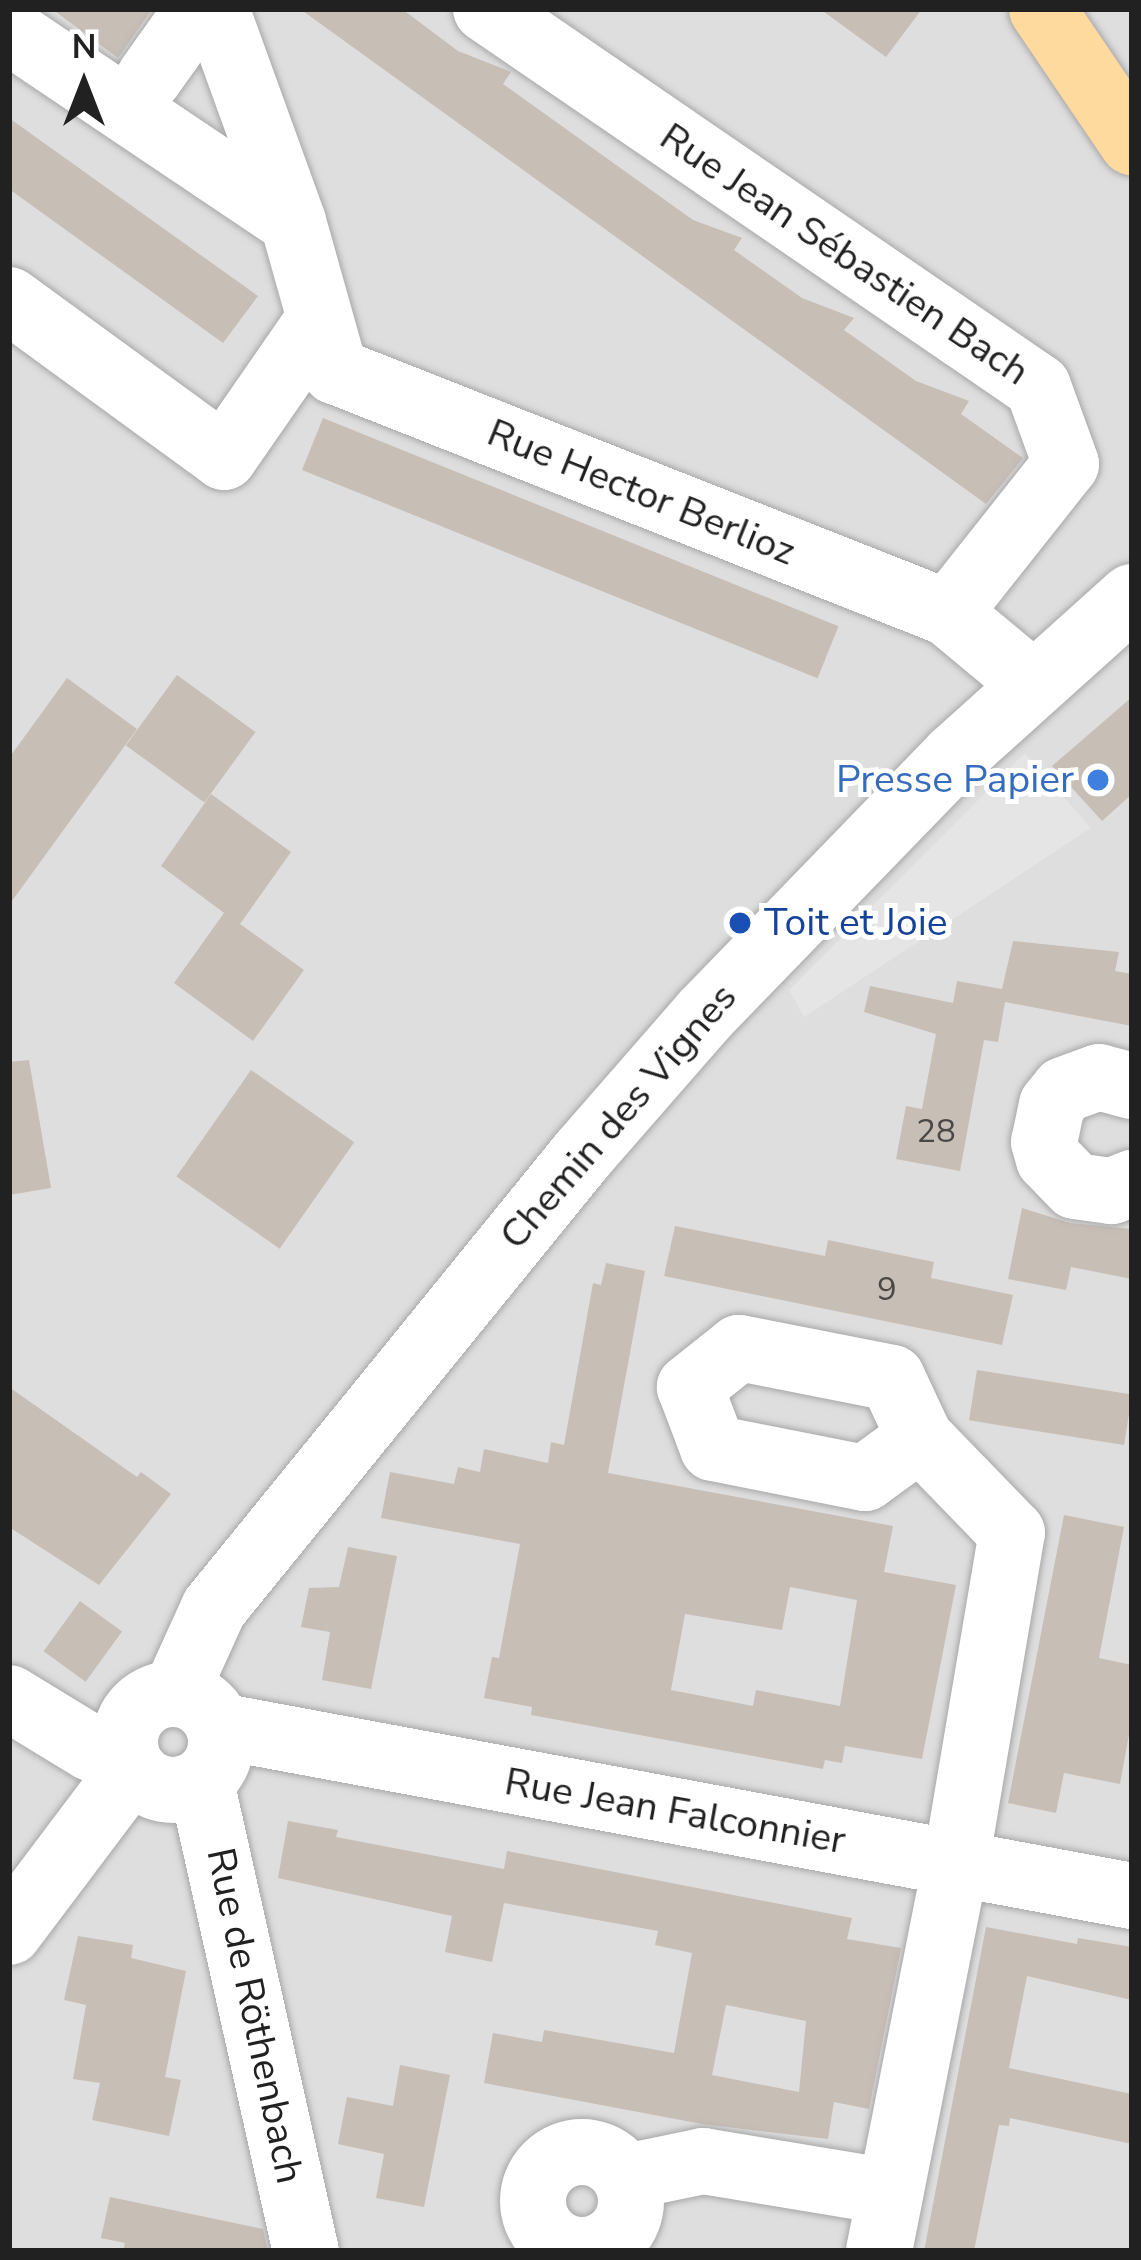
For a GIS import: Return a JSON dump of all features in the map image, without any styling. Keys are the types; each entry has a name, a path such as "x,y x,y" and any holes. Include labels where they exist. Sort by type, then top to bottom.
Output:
{"main road":[{"path":"1042,9 1132,142"}],"street":[{"path":"149,77 198,9"},
{"path":"9,300 224,457 327,346 293,222 215,9"},
{"name":"Rue Jean Sébastien Bach","path":"486,9 1039,387 1066,464 948,614"},
{"path":"9,31 293,222"},
{"name":"Rue Hector Berlioz","path":"327,346 948,614 1032,683"},
{"name":"Chemin des Vignes","path":"199,1734 214,1608 582,1155 755,961 1032,683 1132,597"},
{"path":"1132,1086 1099,1076 1064,1090 1052,1105 1044,1142 1049,1159 1076,1186 1112,1191 1132,1183"},
{"path":"626,2177 704,2161 885,2221 956,1864 1012,1533 920,1438"},
{"name":"Rue Jean Falconnier","path":"9,1698 91,1748 130,1763 157,1788 172,1791 199,1734 1132,1896"},
{"path":"9,1932 130,1763 125,1735 134,1713 152,1699 199,1734"},
{"name":"Rue de Röthenbach","path":"199,1734 306,2251"}],"shaded area":[{"path":"9,9 1132,9 1132,2251 9,2251"},
{"path":"1025,753 1091,828 804,1017 789,990"}],"building":[{"path":"52,9 152,9 118,58"},
{"path":"300,9 402,9 458,51 511,72 503,84 693,220 742,238 734,250 802,298 854,318 844,330 916,381 969,401 961,414 1023,458 986,504"},
{"path":"820,9 922,9 886,57"},
{"path":"9,118 258,296 223,343 9,189"},
{"path":"323,418 839,626 818,678 302,470"},
{"path":"177,675 255,732 204,802 126,745"},
{"path":"67,678 137,729 9,905 9,758"},
{"name":"Presse Papier","path":"1132,697 1132,794 1102,821 1052,766"},
{"path":"211,794 291,852 240,924 304,970 253,1041 174,983 224,913 239,924 161,866"},
{"path":"1013,941 1119,952 1115,971 1132,974 1132,1026 1005,1002 998,1042 984,1040 960,1171 896,1159 906,1106 922,1109 936,1034 864,1012 870,986 953,1003 957,981 1002,989"},
{"path":"29,1060 51,1188 9,1195 9,1062"},
{"path":"251,1070 354,1142 280,1249 176,1176"},
{"path":"1022,1208 1070,1223 1132,1229 1132,1279 1071,1267 1066,1290 1008,1279"},
{"path":"675,1226 825,1256 828,1240 934,1262 931,1278 1013,1295 1002,1345 664,1276"},
{"path":"606,1263 645,1271 608,1473 893,1526 884,1572 956,1585 922,1759 845,1746 842,1763 825,1760 823,1769 531,1715 532,1707 484,1698 492,1657 499,1658 520,1544 381,1518 390,1472 454,1484 458,1467 480,1472 484,1449 548,1463 551,1442 564,1445 593,1283 601,1285","holes":["790,1587 857,1600 840,1706 756,1690 753,1706 671,1690 685,1614 782,1630"]},
{"path":"977,1370 1132,1395 1124,1445 969,1420"},
{"path":"9,1387 137,1477 141,1472 171,1494 99,1585 9,1527"},
{"path":"1064,1515 1124,1527 1099,1658 1132,1665 1132,1718 1120,1784 1064,1773 1056,1813 1008,1803"},
{"path":"348,1547 397,1556 371,1689 322,1680 330,1632 301,1627 309,1588 339,1587"},
{"path":"80,1601 122,1632 86,1682 44,1651"},
{"path":"288,1821 338,1830 336,1837 504,1869 507,1851 852,1918 847,1939 901,1948 869,2109 834,2102 828,2139 702,2124 484,2083 493,2033 542,2042 544,2030 674,2053 692,1953 655,1945 658,1931 504,1903 492,1962 445,1952 452,1916 278,1878","holes":["726,2005 806,2021 799,2092 712,2075"]},
{"path":"986,1927 1077,1944 1078,1938 1132,1947 1132,2000 1027,1976 1009,2068 1132,2094 1132,2144 1010,2118 1009,2126 999,2125 974,2251 924,2251"},
{"path":"78,1936 133,1945 131,1958 186,1971 165,2077 181,2080 169,2136 92,2120 100,2083 73,2079 86,2005 64,2000"},
{"path":"400,2065 450,2075 424,2207 376,2198 384,2154 338,2144 347,2097 393,2106"},
{"path":"110,2197 263,2229 268,2251 123,2251 125,2243 101,2238"}],"place":[{"name":"Presse Papier","path":"1098,780"},
{"name":"Toit et Joie","path":"740,923"}]}
